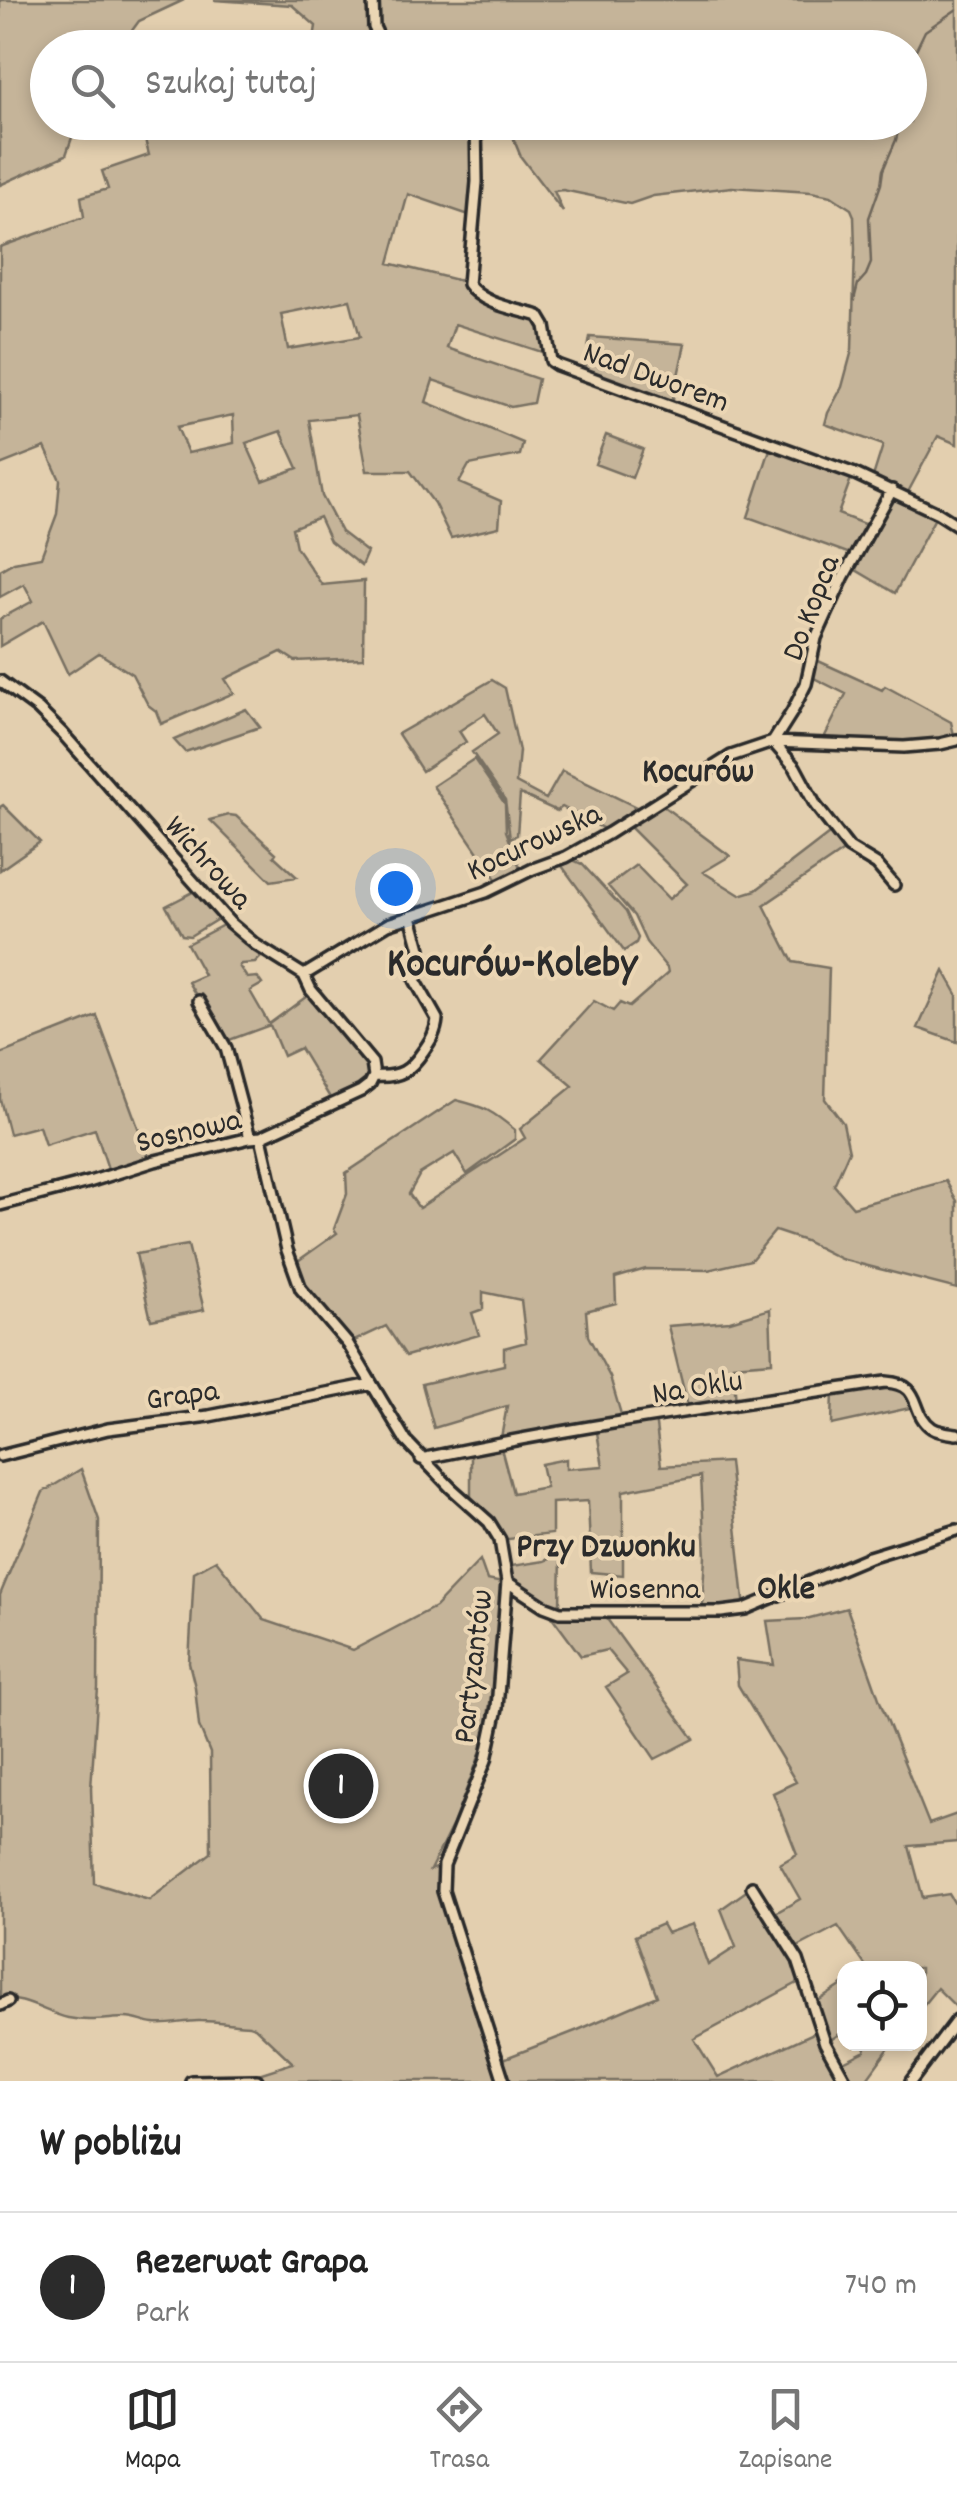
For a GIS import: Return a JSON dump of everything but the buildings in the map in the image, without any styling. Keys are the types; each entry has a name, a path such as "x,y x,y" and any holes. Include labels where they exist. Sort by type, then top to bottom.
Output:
{"street":[{"path":"373,0 375,30"},
{"name":"Nad Dworem","path":"478,140 468,284 472,292 539,316 549,356 557,365 855,474 957,525"},
{"name":"Do Kopca","path":"773,742 806,684 816,638 844,576 892,490"},
{"name":"Wichrowa","path":"0,681 38,709 63,734 230,922 256,945 304,975 311,990 372,1063 374,1076"},
{"name":"Kocurowska","path":"304,975 388,924 486,892 566,857 731,756 773,742 904,747 957,740"},
{"path":"773,742 795,766 816,806 849,848 876,865 894,885"},
{"name":"Sosnowa","path":"0,1205 155,1161 256,1138 366,1088 374,1076 399,1074 413,1066 434,1034 436,1020 415,980 420,949 410,916"},
{"name":"Partyzantów","path":"200,1001 226,1048 303,1292 348,1344 420,1459 497,1532 508,1582 497,1708 486,1760 444,1866 442,1891 504,2081"},
{"name":"Na Oklu","path":"420,1459 522,1438 886,1382 904,1384 934,1430 957,1434"},
{"name":"Grapa","path":"0,1456 108,1429 209,1416 372,1384"},
{"name":"Wiosenna","path":"508,1582 560,1612 721,1612 746,1609 870,1557 957,1530"},
{"path":"752,1888 798,1960 825,2043 846,2081"},
{"path":"911,2081 957,2020"},
{"path":"191,2081 257,2080"}],"shaded area":[{"path":"0,0 184,0 139,21 132,30 30,30 30,140 71,140 66,155 0,185"},
{"path":"214,0 372,0 372,26 366,28 373,30 315,30 316,26 292,5"},
{"path":"376,0 957,0 957,444 938,436 907,494 872,480 883,445 825,424 842,387 852,350 855,249 851,209 831,196 811,192 732,187 653,196 630,204 554,191 563,212 521,157 514,140 927,140 927,30 380,30"},
{"path":"145,140 474,140 474,192 469,215 408,194 389,263 465,282 466,286 538,317 545,353 455,324 447,348 538,379 533,403 511,407 433,380 426,402 523,443 520,455 469,465 459,483 501,501 499,527 451,538 434,503 410,471 367,471 357,415 309,420 322,496 341,532 367,552 361,566 330,541 319,517 292,528 296,547 322,585 364,581 363,658 295,661 281,652 225,679 234,693 161,724 132,674 99,653 68,674 43,621 0,646 0,619 33,601 24,584 0,597 0,570 14,562 41,557 57,514 60,480 45,447 0,465 0,247 84,217 81,197 108,189 102,171 149,155","holes":["350,300 360,337 288,349 281,314","233,415 234,443 188,453 177,427","281,431 298,468 263,481 246,443"]},
{"path":"590,337 685,344 672,403 584,372"},
{"path":"606,435 643,449 632,478 595,464"},
{"path":"771,446 852,476 838,514 869,526 853,555 748,517"},
{"path":"899,496 937,514 895,593 854,566 892,497"},
{"path":"814,659 882,690 885,686 951,722 954,735 912,743 823,740 846,694 810,676"},
{"path":"492,680 505,688 519,751 516,783 546,799 562,771 642,810 608,831 562,807 557,811 520,794 517,835 510,838 505,800 472,752 498,734 485,714 459,731 466,742 422,771 398,734"},
{"path":"246,709 260,727 185,752 174,740"},
{"path":"474,759 505,804 506,831 521,870 498,882 433,786"},
{"path":"3,805 40,842 0,870 0,807"},
{"path":"663,806 730,856 703,872 740,895 756,890 833,831 848,848 764,905 793,962 829,968 825,1099 843,1123 849,1151 834,1185 853,1207 946,1181 957,1201 957,1289 841,1259 775,1231 751,1260 708,1270 646,1269 615,1278 616,1303 586,1311 588,1336 610,1377 623,1421 655,1417 661,1466 729,1462 745,1609 721,1612 702,1607 705,1556 701,1476 623,1491 623,1575 591,1572 588,1501 552,1503 552,1534 500,1540 471,1504 471,1448 500,1443 507,1406 434,1428 422,1384 504,1365 504,1348 526,1342 521,1300 483,1292 483,1309 472,1313 479,1335 406,1356 386,1326 348,1344 307,1293 295,1263 337,1233 334,1229 347,1194 346,1173 456,1100 494,1114 515,1130 515,1139 467,1174 454,1153 420,1174 409,1194 419,1208 525,1138 520,1129 573,1086 541,1059 594,1001 613,1011 620,1003 629,1007 668,973 646,942 634,916 608,886 636,865 669,899 687,884 629,826","holes":["596,1427 603,1466 566,1469 566,1459 541,1464 546,1487 513,1493 500,1444"]},
{"path":"236,816 297,877 271,881 210,820"},
{"path":"573,860 582,864 626,912 638,938 624,951 562,866"},
{"path":"197,890 221,917 190,936 182,935 166,906"},
{"path":"227,923 263,955 255,963 239,966 247,978 257,977 262,984 250,991 269,1024 310,994 368,1061 370,1075 362,1086 332,1101 300,1048 283,1056 270,1025 224,1042 188,982 204,975 187,944"},
{"path":"944,971 957,994 957,1042 918,1028"},
{"path":"97,1016 150,1160 109,1172 95,1129 45,1145 39,1126 9,1134 0,1099 0,1054"},
{"path":"188,1245 204,1310 151,1320 136,1254"},
{"path":"770,1309 772,1362 733,1365 736,1404 689,1411 668,1326 730,1321"},
{"path":"896,1382 919,1406 832,1425 833,1390"},
{"path":"81,1469 99,1520 98,1688 91,1788 94,1883 149,1900 211,1853 210,1753 199,1726 189,1663 194,1572 216,1560 264,1620 353,1650 435,1607 480,1560 487,1580 503,1583 484,1744 453,1824 430,1870 444,1865 443,1891 498,2061 657,1996 635,1936 662,1924 667,1933 693,1924 708,1965 736,1947 721,1909 752,1887 770,1916 800,1899 780,1864 797,1854 773,1793 796,1782 738,1685 736,1660 774,1665 767,1621 806,1619 847,1608 929,1824 957,1814 957,1842 909,1846 923,1898 949,1894 957,1907 957,2008 937,1988 927,2000 927,1961 862,1961 838,1926 792,1950 803,1980 694,2039 718,2077 820,2030 812,2005 837,1989 837,2036 826,2043 837,2065 865,2051 887,2051 868,2077 872,2081 257,2081 252,2076 293,2063 249,2025 75,2019 17,2000 0,2000 0,1595 43,1492"},
{"path":"561,1554 560,1607 602,1612 694,1739 655,1759 606,1687 627,1674 607,1650 581,1656 544,1606 507,1582 505,1567"}],"waterway":[{"path":"926,30 957,9"},
{"path":"854,300 858,284 871,263 869,218 896,140"}],"place":[{"name":"Rezerwat Grapa","path":"341,1786"}],"district":[{"name":"Kocurów","path":"698,769"},
{"name":"Kocurów-Koleby","path":"512,960"},
{"name":"Przy Dzwonku","path":"606,1544"},
{"name":"Okle","path":"786,1586"}]}
